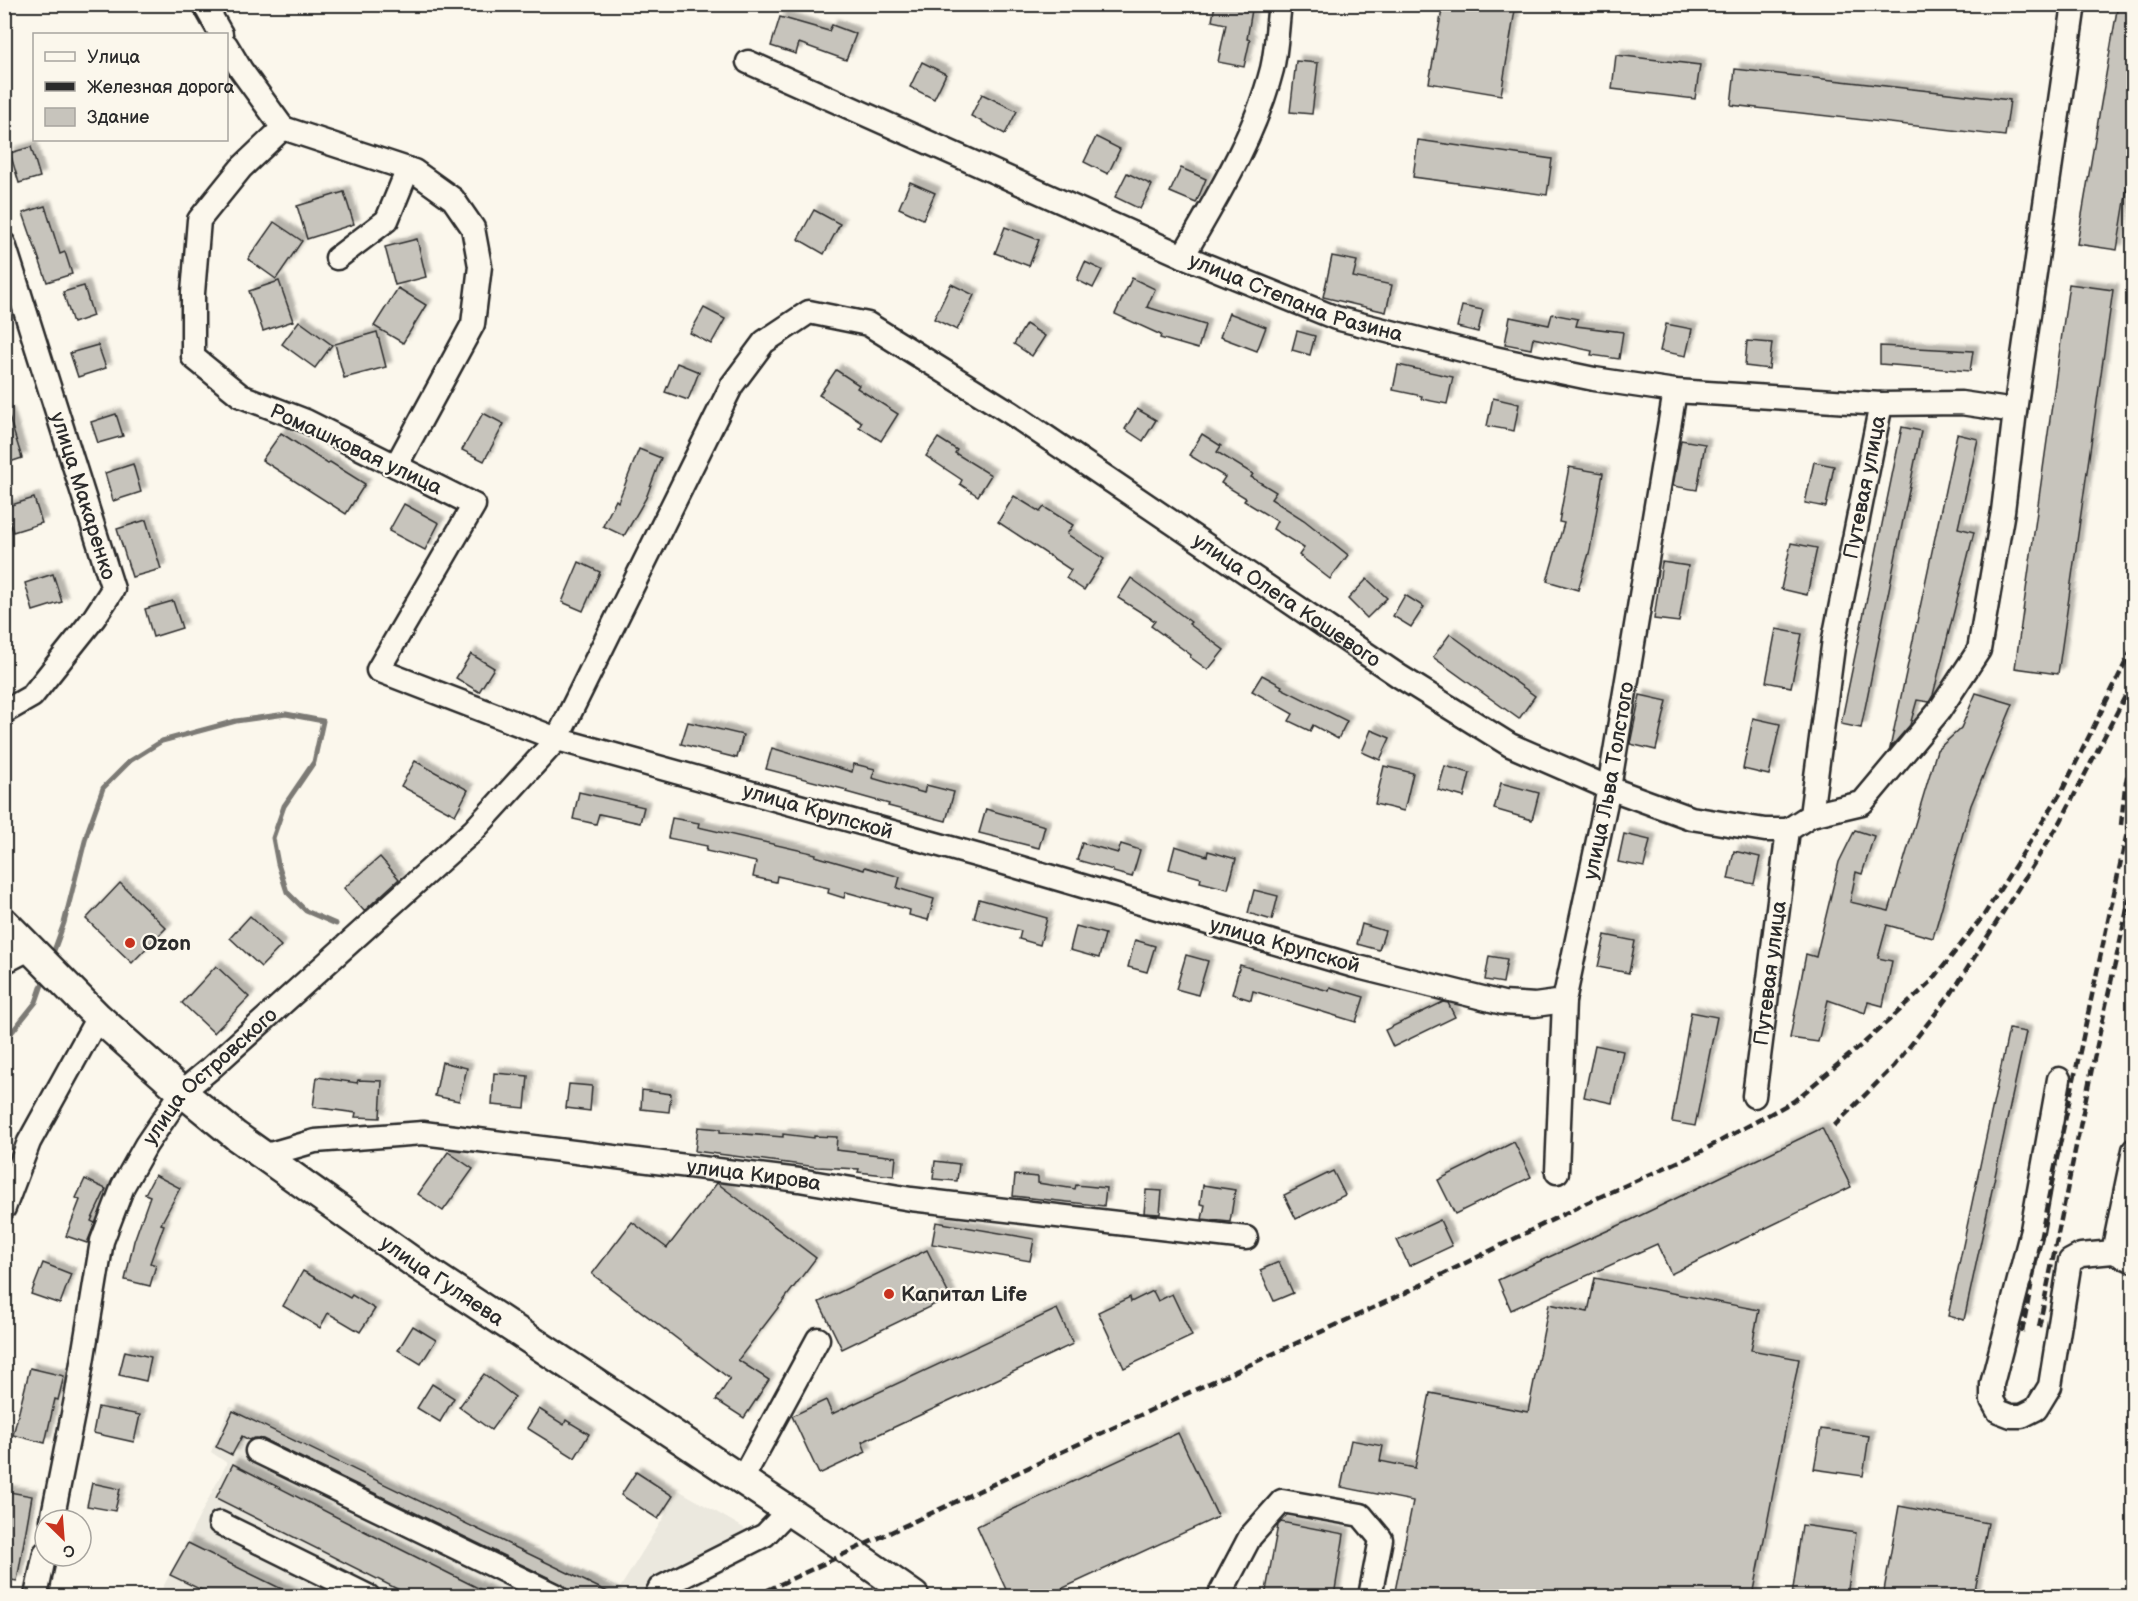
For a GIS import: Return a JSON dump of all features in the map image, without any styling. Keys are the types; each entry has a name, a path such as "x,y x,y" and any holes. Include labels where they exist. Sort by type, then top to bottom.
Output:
{"main road":[{"name":"улица Гуляева","path":"4,922 98,1017 182,1092 263,1156 416,1264 914,1596"}],"street":[{"path":"204,4 220,33"},
{"path":"1184,256 1212,207 1252,127 1272,68 1280,4"},
{"path":"1788,830 1811,815 1862,803 1939,711 1979,650 2003,511 2015,411 2074,4"},
{"path":"228,48 283,128 414,171 453,199 472,228 480,266 473,324 396,466"},
{"name":"улица Степана Разина","path":"748,62 1184,256 1336,318 1494,358 1594,379 1676,391 1881,404"},
{"name":"Ромашковая улица","path":"283,128 241,168 199,220 193,293 193,357 241,396 306,421 474,505 378,670 557,739"},
{"path":"337,258 387,220 408,169"},
{"name":"улица Макаренко","path":"4,244 113,589 94,618 32,696 4,712"},
{"name":"улица Олега Кошевого","path":"557,739 732,385 764,342 809,312 868,324 1011,413 1399,676 1510,745 1609,788 1691,818 1765,830 1788,830"},
{"name":"улица Льва Толстого","path":"1557,1172 1564,1001 1609,788 1676,391"},
{"name":"Путевая улица","path":"1811,815 1834,639 1881,404 1961,403 2015,411"},
{"name":"улица Крупской","path":"557,739 1001,862 1354,966 1503,1003 1535,1005 1564,1001"},
{"name":"улица Островского","path":"54,1508 76,1399 102,1241 123,1186 146,1145 182,1092 474,831 557,739"},
{"name":"Путевая улица","path":"1754,1096 1788,830"},
{"path":"4,962 31,948"},
{"path":"4,1208 29,1142 98,1017"},
{"path":"2059,1079 2032,1230 1992,1384 1992,1400 1998,1411 2011,1416 2022,1416 2036,1409 2050,1386 2070,1261 2081,1255 2123,1257 2133,1150"},
{"name":"улица Кирова","path":"263,1156 315,1141 423,1134 799,1180 911,1199 1246,1238"},
{"path":"741,1481 818,1339"},
{"path":"257,1451 556,1596"},
{"path":"1219,1596 1250,1537 1282,1501 1361,1515 1381,1539 1370,1596"},
{"path":"656,1596 660,1588 765,1535 787,1512"},
{"path":"220,1523 368,1596"},
{"path":"36,1596 42,1568"}],"shaded area":[{"path":"230,1406 620,1588 680,1491 775,1546 676,1596 171,1596 161,1591 227,1463 211,1452"}],"building":[{"path":"1215,4 1253,4 1247,39 1250,40 1244,67 1218,62 1226,24 1212,21"},
{"path":"1443,4 1516,4 1501,95 1429,83"},
{"path":"2118,4 2133,4 2133,152 2117,250 2077,244"},
{"path":"780,17 829,31 832,25 856,34 846,60 799,43 796,54 771,46"},
{"path":"1616,55 1700,65 1695,99 1612,89"},
{"path":"1296,61 1318,63 1312,114 1290,112"},
{"path":"922,62 946,74 934,99 910,87"},
{"path":"1735,69 2010,100 2005,136 1731,105"},
{"path":"982,94 1017,111 1005,134 971,116"},
{"path":"1096,137 1120,149 1108,174 1084,162"},
{"path":"1418,140 1552,159 1547,195 1413,177"},
{"path":"31,147 40,177 19,183 10,153"},
{"path":"1181,168 1206,179 1196,203 1170,192"},
{"path":"1127,173 1152,185 1140,209 1115,197"},
{"path":"910,182 935,193 923,219 899,208"},
{"path":"344,192 354,224 307,239 297,206"},
{"path":"45,206 60,254 65,252 72,274 47,282 23,213"},
{"path":"814,210 840,224 824,254 798,239"},
{"path":"274,222 302,241 276,279 248,259"},
{"path":"1005,227 1039,240 1029,266 995,253"},
{"path":"417,239 426,277 395,285 385,247"},
{"path":"1332,256 1357,261 1353,277 1392,285 1386,312 1323,297"},
{"path":"1085,262 1102,270 1093,288 1077,280"},
{"path":"1132,278 1155,289 1147,307 1205,325 1198,349 1160,338 1161,335 1115,314"},
{"path":"279,281 293,321 263,331 249,291"},
{"path":"951,284 974,295 957,330 934,319"},
{"path":"2069,284 2113,290 2058,674 2015,668"},
{"path":"84,286 93,316 73,323 63,292"},
{"path":"398,288 426,305 403,343 374,326"},
{"path":"1462,306 1483,310 1478,332 1457,327"},
{"path":"704,308 725,319 711,344 690,333"},
{"path":"1229,313 1266,327 1257,351 1220,337"},
{"path":"1552,314 1578,319 1576,326 1623,332 1619,359 1591,355 1592,351 1533,338 1531,349 1505,344 1510,317 1549,325"},
{"path":"299,321 332,345 315,368 282,344"},
{"path":"1026,324 1045,336 1032,356 1014,344"},
{"path":"1666,324 1692,329 1686,356 1660,351"},
{"path":"1297,331 1315,336 1310,355 1292,350"},
{"path":"377,332 386,367 344,378 335,344"},
{"path":"1747,341 1772,343 1769,369 1745,366"},
{"path":"98,345 106,368 78,377 70,353"},
{"path":"1880,346 1973,351 1970,371 1880,364"},
{"path":"677,363 699,372 688,400 665,392"},
{"path":"1398,365 1453,377 1447,404 1393,390"},
{"path":"836,370 859,385 857,388 898,414 881,441 859,427 862,422 819,395"},
{"path":"1493,398 1519,404 1514,431 1487,426"},
{"path":"1137,409 1156,420 1143,441 1125,429"},
{"path":"483,413 504,424 484,461 462,450"},
{"path":"4,414 8,414 22,458 4,464"},
{"path":"116,414 123,436 98,443 91,422"},
{"path":"1902,427 1921,431 1861,728 1841,724"},
{"path":"281,433 328,464 330,462 365,484 346,514 262,460"},
{"path":"1202,434 1221,446 1217,452 1253,474 1251,477 1276,492 1271,499 1304,520 1348,555 1330,579 1299,555 1304,548 1273,529 1277,521 1244,501 1246,498 1221,483 1225,477 1189,455"},
{"path":"1957,434 1978,439 1958,528 1974,532 1933,695 1929,702 1917,700 1910,725 1890,748"},
{"path":"938,438 957,450 955,453 991,475 978,496 960,484 962,480 926,456"},
{"path":"1681,440 1705,444 1697,490 1673,486"},
{"path":"639,449 661,458 646,498 624,536 603,526 616,500 618,502"},
{"path":"1814,462 1834,466 1826,507 1805,503"},
{"path":"133,464 141,492 113,501 105,473"},
{"path":"1569,467 1603,473 1590,550 1578,590 1547,581 1564,523 1559,522"},
{"path":"1014,496 1040,512 1044,507 1073,525 1067,534 1104,559 1084,590 1066,578 1071,570 998,522"},
{"path":"34,498 42,523 13,532 5,507"},
{"path":"404,504 439,523 425,550 389,531"},
{"path":"146,520 161,569 132,577 117,529"},
{"path":"1791,543 1817,548 1807,595 1781,589"},
{"path":"579,562 600,572 583,611 562,602"},
{"path":"1662,562 1688,566 1679,622 1654,619"},
{"path":"53,574 62,602 33,611 25,583"},
{"path":"1131,578 1191,622 1189,624 1224,650 1208,670 1151,626 1155,621 1118,598"},
{"path":"1367,579 1387,598 1367,618 1348,599"},
{"path":"1405,595 1424,607 1411,627 1393,616"},
{"path":"173,601 182,628 153,637 145,609"},
{"path":"1776,629 1802,634 1791,687 1766,682"},
{"path":"1450,634 1535,696 1519,719 1433,657"},
{"path":"471,654 494,668 479,692 456,678"},
{"path":"1262,675 1282,686 1281,688 1347,721 1338,739 1313,725 1310,731 1289,721 1293,714 1252,691"},
{"path":"1976,693 2013,704 1971,805 1933,938 1887,925 1878,958 1892,961 1883,1006 1868,1002 1865,1013 1828,1000 1818,1042 1790,1038 1806,954 1816,957 1839,862 1855,830 1874,836 1862,874 1856,872 1850,902 1889,911 1937,750 1961,728"},
{"path":"1640,695 1667,701 1656,750 1630,744"},
{"path":"1753,718 1780,724 1769,775 1743,769"},
{"path":"688,722 743,735 737,758 681,744"},
{"path":"1371,730 1390,738 1380,760 1362,752"},
{"path":"772,748 852,772 854,764 875,769 872,778 924,793 926,785 954,792 946,821 888,806 889,804 846,792 847,790 766,769"},
{"path":"415,761 468,790 455,815 401,786"},
{"path":"1384,766 1413,773 1404,811 1375,804"},
{"path":"1445,766 1470,773 1464,797 1438,790"},
{"path":"1501,783 1539,793 1532,820 1494,809"},
{"path":"579,792 644,807 640,823 599,814 596,824 573,819"},
{"path":"986,809 1045,826 1039,848 979,833"},
{"path":"672,818 699,823 698,827 816,854 815,856 864,870 865,867 900,877 897,888 934,899 928,920 909,915 910,910 846,892 844,898 828,893 829,888 777,876 776,882 753,877 756,862 706,851 707,846 668,838"},
{"path":"1624,834 1650,840 1644,867 1618,862"},
{"path":"1082,843 1118,853 1121,844 1140,850 1132,877 1077,860"},
{"path":"1175,846 1207,856 1208,851 1236,859 1228,889 1200,882 1201,878 1169,869"},
{"path":"1734,851 1760,857 1754,884 1728,879"},
{"path":"380,857 399,879 364,911 344,888"},
{"path":"120,883 166,928 132,963 86,919"},
{"path":"1254,890 1278,896 1272,920 1248,913"},
{"path":"979,899 1047,918 1040,945 1019,939 1021,931 974,918"},
{"path":"250,916 281,946 261,967 230,938"},
{"path":"1362,924 1385,931 1379,950 1357,944"},
{"path":"1076,926 1105,934 1099,958 1070,950"},
{"path":"1605,935 1635,941 1629,973 1598,967"},
{"path":"1135,940 1155,946 1147,972 1128,967"},
{"path":"1186,955 1208,961 1198,995 1176,989"},
{"path":"1489,956 1507,959 1503,983 1485,980"},
{"path":"1240,965 1329,991 1330,987 1364,997 1356,1022 1253,991 1251,1000 1232,994"},
{"path":"216,966 249,997 214,1033 182,1003"},
{"path":"1443,1002 1448,1003 1455,1017 1393,1047 1385,1030"},
{"path":"1691,1012 1717,1017 1695,1126 1672,1122"},
{"path":"2009,1029 2026,1032 1964,1320 1948,1316"},
{"path":"1595,1045 1623,1051 1612,1103 1584,1097"},
{"path":"442,1062 467,1068 459,1101 435,1096"},
{"path":"494,1073 528,1076 525,1108 492,1105"},
{"path":"317,1077 357,1083 358,1080 382,1081 380,1118 355,1117 356,1113 313,1107"},
{"path":"569,1084 592,1086 590,1111 566,1108"},
{"path":"642,1090 671,1094 669,1112 641,1109"},
{"path":"698,1127 720,1129 720,1132 783,1137 783,1134 814,1138 814,1136 837,1137 836,1150 896,1157 894,1176 858,1172 859,1169 817,1167 695,1151"},
{"path":"1822,1128 1851,1187 1671,1274 1657,1244 1511,1310 1498,1280 1631,1220"},
{"path":"1514,1142 1531,1177 1455,1214 1438,1180"},
{"path":"448,1152 473,1169 443,1211 418,1194"},
{"path":"935,1161 959,1164 957,1181 933,1179"},
{"path":"1333,1171 1345,1195 1296,1219 1284,1195"},
{"path":"155,1175 180,1188 161,1224 164,1225 150,1263 156,1265 150,1286 125,1280 134,1241 150,1196 145,1194"},
{"path":"1015,1175 1038,1177 1038,1183 1075,1189 1076,1185 1106,1188 1104,1206 1013,1196"},
{"path":"85,1179 106,1189 91,1221 95,1223 87,1243 66,1236 80,1200 76,1198"},
{"path":"717,1183 816,1258 738,1360 769,1380 744,1418 716,1400 730,1379 592,1274 632,1222 667,1248"},
{"path":"1203,1185 1235,1190 1230,1222 1202,1219 1205,1205 1200,1204"},
{"path":"1146,1190 1162,1191 1160,1214 1144,1213"},
{"path":"1440,1220 1452,1246 1409,1266 1397,1240"},
{"path":"936,1222 1034,1239 1030,1261 932,1244"},
{"path":"927,1250 950,1297 842,1349 819,1302"},
{"path":"1279,1262 1293,1293 1274,1301 1260,1270"},
{"path":"43,1263 71,1274 60,1304 31,1294"},
{"path":"303,1271 350,1298 352,1295 375,1309 360,1332 328,1313 320,1328 283,1306"},
{"path":"1595,1278 1759,1310 1751,1350 1799,1359 1753,1596 1394,1596 1413,1501 1341,1487 1351,1440 1383,1446 1380,1461 1415,1468 1430,1393 1528,1412 1549,1304 1588,1312"},
{"path":"1153,1291 1158,1301 1172,1294 1192,1336 1124,1368 1098,1312 1130,1297 1131,1302"},
{"path":"1057,1309 1073,1344 862,1442 866,1452 819,1474 792,1416 826,1400 832,1414"},
{"path":"413,1326 436,1340 421,1364 398,1350"},
{"path":"125,1351 151,1357 146,1381 119,1375"},
{"path":"30,1368 64,1376 58,1400 55,1399 45,1443 13,1435"},
{"path":"484,1374 515,1397 491,1430 459,1407"},
{"path":"432,1384 454,1398 440,1422 417,1408"},
{"path":"98,1407 140,1415 134,1442 93,1433"},
{"path":"539,1409 564,1425 566,1420 589,1434 575,1458 527,1428"},
{"path":"233,1411 616,1596 573,1596 562,1584 263,1439 249,1440 242,1436 232,1455 216,1447"},
{"path":"1821,1429 1869,1436 1863,1476 1814,1469"},
{"path":"1178,1433 1218,1517 1046,1596 1009,1596 977,1526"},
{"path":"233,1464 494,1596 411,1596 216,1498"},
{"path":"636,1472 673,1496 658,1519 621,1495"},
{"path":"92,1483 120,1489 115,1511 87,1506"},
{"path":"4,1491 32,1496 17,1581 4,1579"},
{"path":"1899,1506 1988,1523 1974,1596 1883,1596"},
{"path":"1281,1522 1344,1534 1334,1596 1265,1596 1278,1525"},
{"path":"1802,1525 1856,1533 1847,1596 1792,1596"},
{"path":"188,1543 296,1596 214,1596 170,1575"}],"waterway":[{"path":"51,959 64,923 87,833 103,788 130,761 162,741 236,721 286,714 323,721 314,762 284,806 273,838 278,864 287,892 306,911 336,924"},
{"path":"4,1042 36,1002 45,976"}],"railway":[{"path":"755,1596 1399,1296 1584,1204 1700,1152 1794,1101 1865,1042 1931,982 1982,918 2062,791 2134,645"},
{"path":"1834,1126 1894,1066 1951,994 2061,821 2134,679"},
{"path":"2121,825 2125,787 2134,744"},
{"path":"2022,1332 2049,1195 2134,800"},
{"path":"2039,1327 2134,878"}],"place":[{"name":"Ozon","path":"130,943"},
{"name":"Капитал Life","path":"889,1294"}]}
